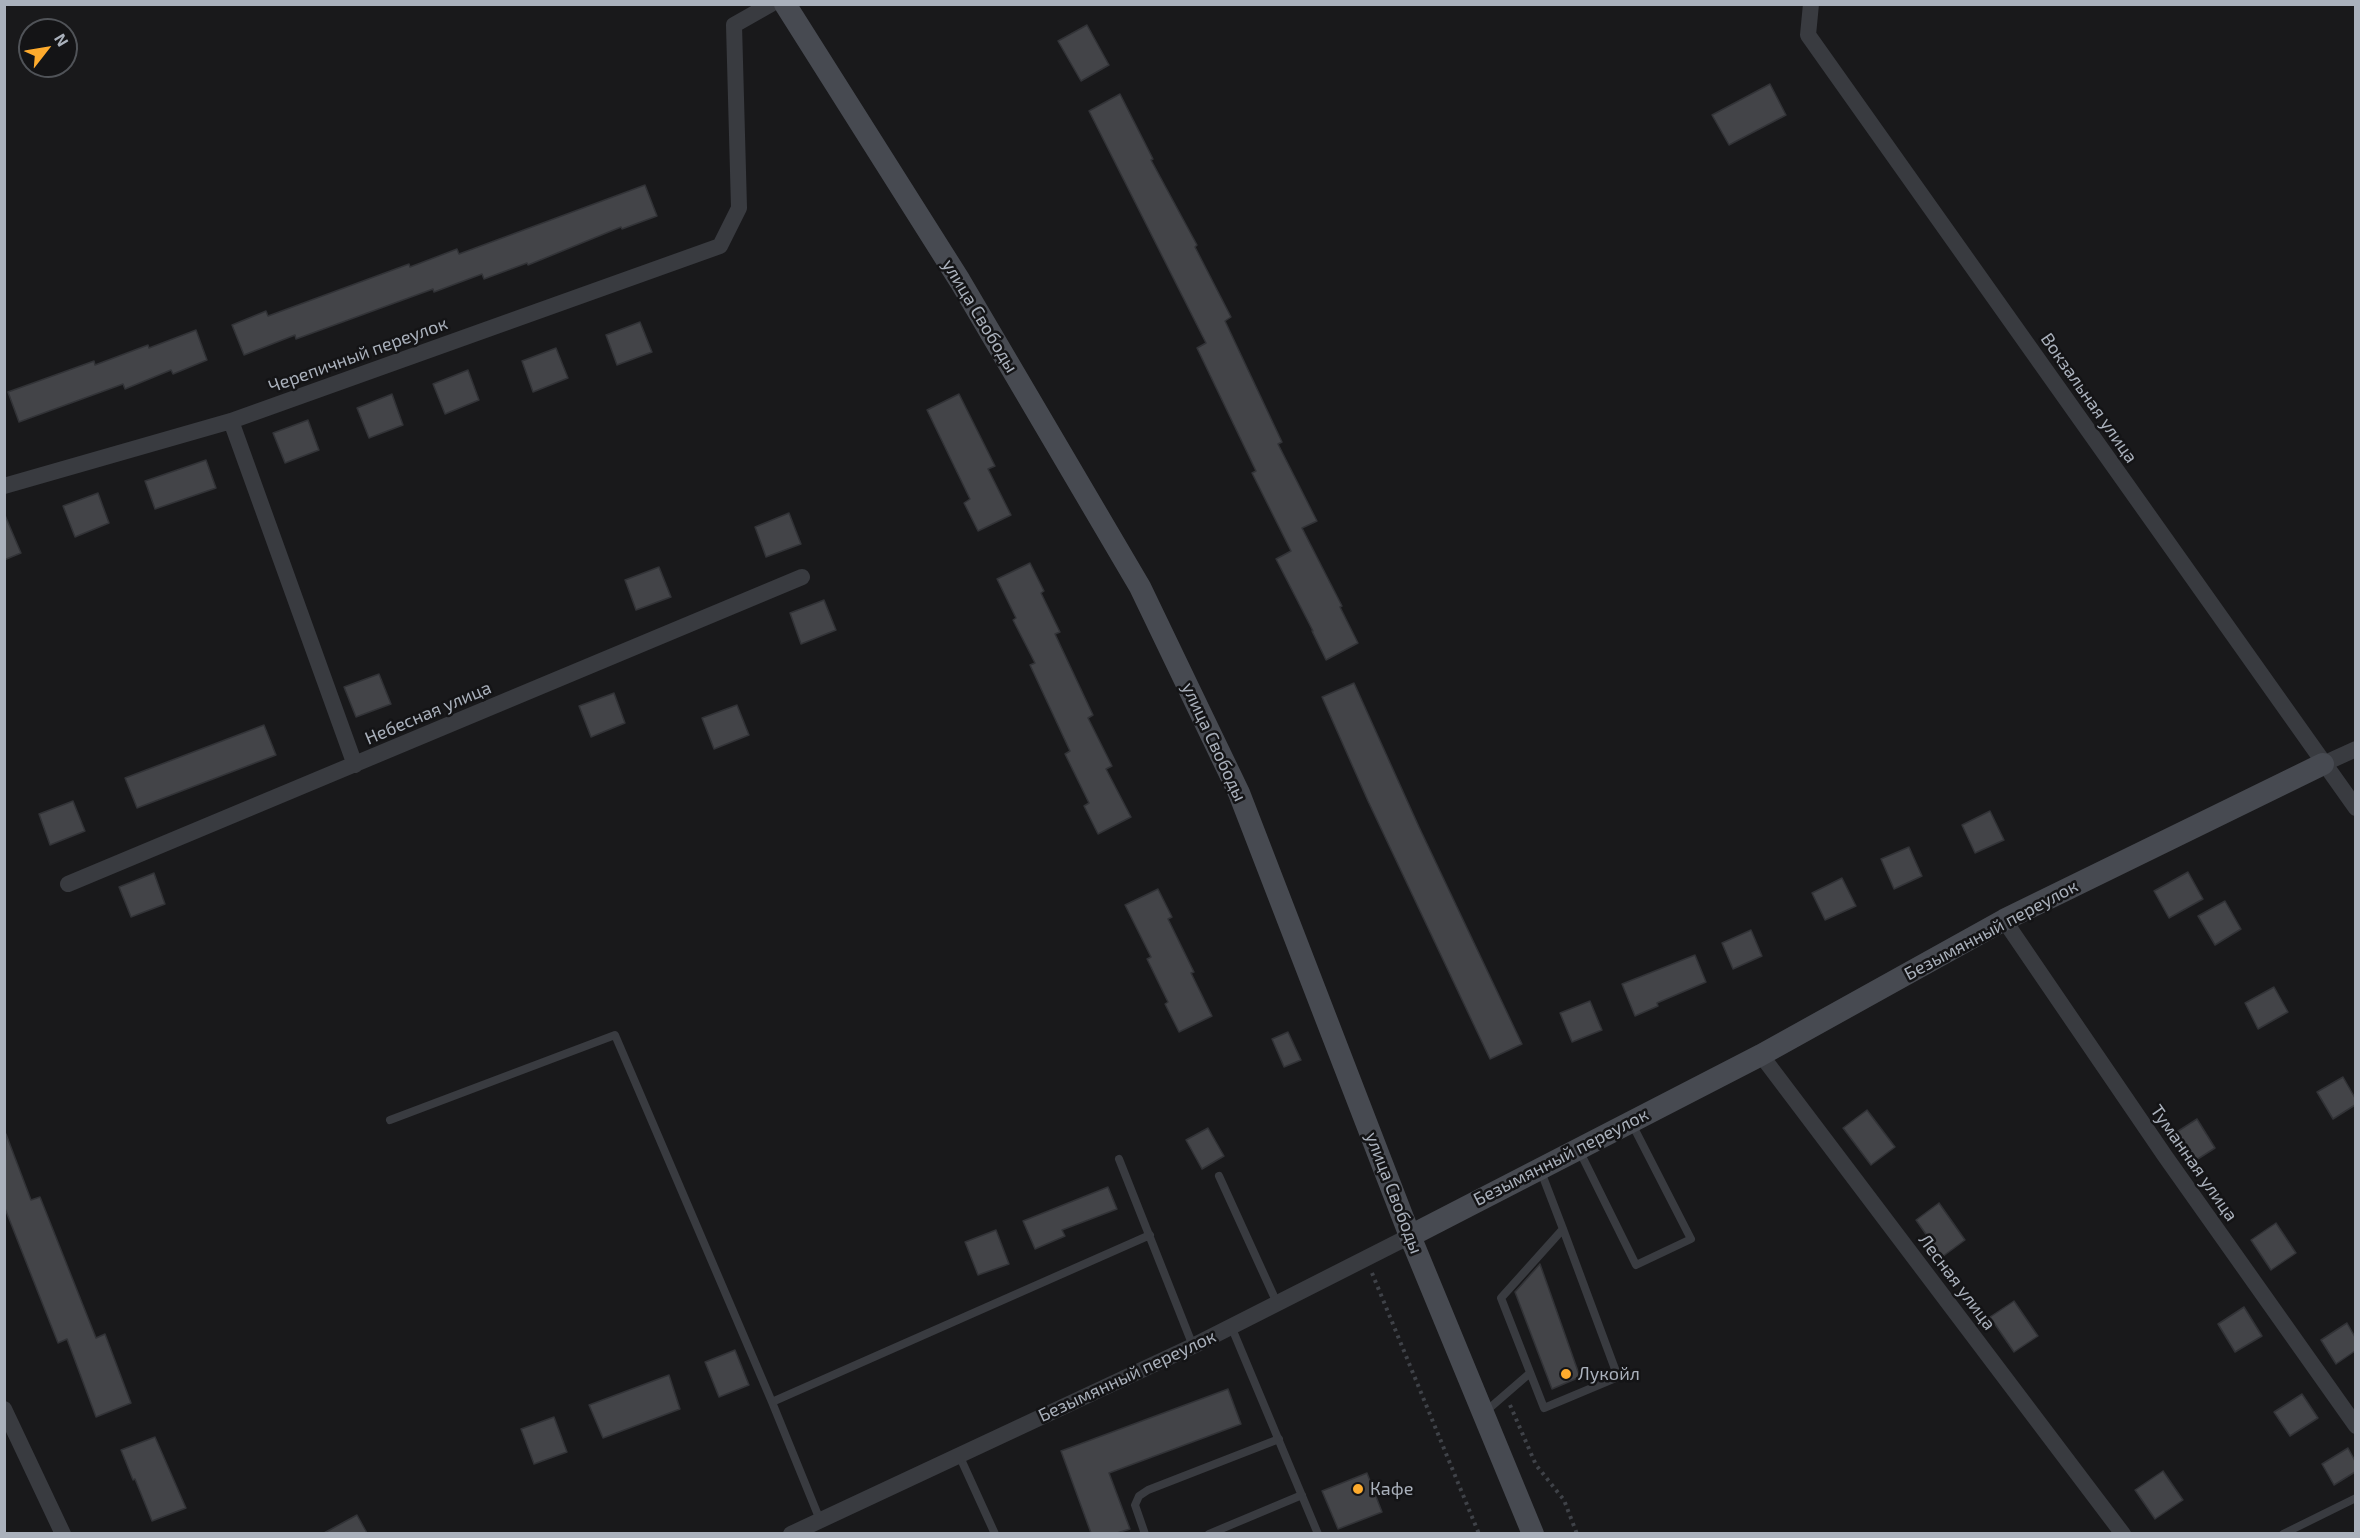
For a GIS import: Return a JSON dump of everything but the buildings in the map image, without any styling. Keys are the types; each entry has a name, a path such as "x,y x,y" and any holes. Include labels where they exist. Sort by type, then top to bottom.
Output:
{"main road":[{"name":"улица Свободы","path":"785,4 960,281 1140,587 1239,793 1410,1236 1533,1533"},
{"name":"Безымянный переулок","path":"1410,1236 1761,1054 2004,920 2323,764"}],"street":[{"name":"Черепичный переулок","path":"4,486 231,421 720,246 739,208 734,25 771,4"},
{"name":"Вокзальная улица","path":"1811,4 1808,34 2355,808"},
{"path":"231,421 355,765"},
{"name":"Небесная улица","path":"68,884 802,577"},
{"path":"2323,764 2355,749"},
{"name":"Туманная улица","path":"2004,920 2165,1156 2355,1426"},
{"name":"Лесная улица","path":"1761,1054 2123,1533"},
{"name":"Безымянный переулок","path":"791,1533 1193,1346 1410,1236"},
{"path":"4,1409 63,1533"}],"lane":[{"path":"390,1120 615,1035 820,1520"},
{"path":"1578,1149 1636,1265 1691,1239 1630,1122"},
{"path":"1119,1159 1193,1346"},
{"path":"1540,1168 1563,1229 1618,1377 1544,1408 1501,1298 1563,1229"},
{"path":"1219,1176 1277,1303"},
{"path":"772,1402 1150,1235"},
{"path":"1231,1326 1318,1533"},
{"path":"1484,1413 1530,1373"},
{"path":"1145,1533 1135,1505 1139,1497 1148,1490 1279,1439"},
{"path":"959,1455 995,1533"},
{"path":"1209,1533 1302,1495"},
{"path":"2283,1533 2355,1498"}],"path":[{"path":"1366,1258 1479,1533"},
{"path":"1506,1394 1536,1465 1564,1500 1577,1533"}],"place":[{"name":"Лукойл","path":"1566,1374"},
{"name":"Кафе","path":"1358,1489"}]}
